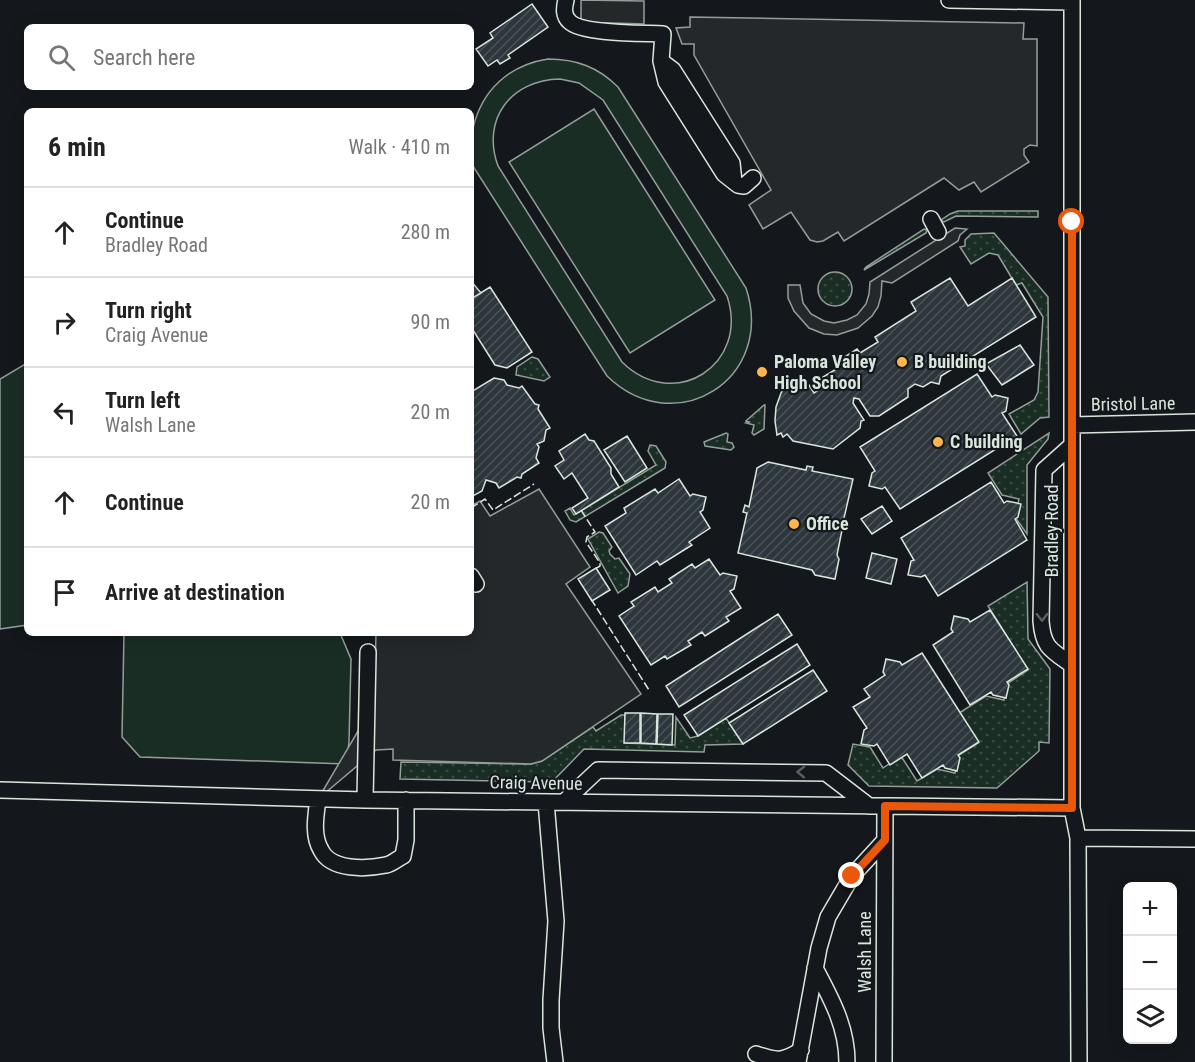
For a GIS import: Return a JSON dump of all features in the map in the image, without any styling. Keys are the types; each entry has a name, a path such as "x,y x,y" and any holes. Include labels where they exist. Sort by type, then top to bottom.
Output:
{"street":[{"path":"566,0 564,10 566,17 581,28 663,34 661,61 666,81 724,174 744,186 753,178"},
{"path":"950,0 1072,1"},
{"name":"Bradley Road","path":"1072,1 1072,808 1078,838 1079,1062"},
{"name":"Bristol Lane","path":"1072,425 1195,423"},
{"path":"1072,445 1044,470 1041,621 1043,639 1050,650 1072,665"},
{"path":"364,800 368,652"},
{"path":"564,802 598,770 826,773 869,806"},
{"name":"Craig Avenue","path":"0,790 364,800 1072,808"},
{"path":"318,799 315,832 321,852 336,864 360,868 389,865 402,856 406,840 406,800"},
{"path":"546,802 555,921 550,1000 550,1028 555,1062"},
{"name":"Walsh Lane","path":"884,1062 885,806"},
{"path":"1078,838 1195,839"},
{"path":"756,1054 776,1061 800,1056 815,968 828,917 852,876 885,840"},
{"path":"815,968 835,1006 847,1043 847,1062"}],"green space":[{"path":"548,59 568,61 594,69 618,87 746,288 751,321 746,349 733,373 713,391 689,401 662,403 634,395 607,376 474,168 474,124 477,114 490,91 510,73 521,67","holes":["560,79 579,83 603,100 727,296 731,321 728,343 718,361 703,374 684,382 664,383 642,377 622,362 498,166 494,149 497,118 504,105 527,86"]},
{"path":"594,109 715,300 630,353 509,162"},
{"path":"958,211 1038,211 1038,217 956,216 944,222 941,220"},
{"path":"924,229 927,230 926,233 864,270 866,267"},
{"path":"994,233 1048,297 1049,417 1040,418 1021,434 1009,414 1034,400 1038,392 1043,317 1022,283 1016,285 998,255 989,253 971,264 960,247 965,246 965,240 971,234"},
{"path":"835,272 847,277 852,289 847,301 835,306 823,301 818,289 823,277"},
{"path":"532,357 538,359 550,377 544,381 516,375 517,367"},
{"path":"24,365 24,625 0,629 0,379"},
{"path":"764,405 764,429 754,435 752,433 754,425 746,421"},
{"path":"1049,433 1048,439 1027,465 1027,534 1015,517 1019,499 1002,495 988,473"},
{"path":"728,434 727,442 732,443 734,447 731,450 705,446 704,442"},
{"path":"650,445 656,446 666,462 665,468 576,522 570,520 565,511 570,508 574,515 656,465 648,451"},
{"path":"599,532 603,533 612,547 610,554 615,559 619,558 630,574 628,586 618,593 588,539"},
{"path":"1027,582 1028,639 1050,669 1049,743 1039,742 1039,751 997,788 869,786 848,765 853,744 870,747 883,768 901,756 917,781 937,769 955,773 959,755 978,743 959,713 986,696 1004,700 1008,683 1028,670 988,606"},
{"path":"124,636 341,636 351,659 349,742 346,764 140,757 122,737"},
{"path":"621,715 625,715 625,743 675,745 676,717 690,738 698,736 726,718 743,744 705,745 704,752 584,749 552,782 400,779 401,762 531,764 542,761 593,727 596,731"}],"shaded area":[{"path":"581,0 644,1 644,24 581,22"},
{"path":"690,17 1024,23 1023,39 1037,39 1037,146 1030,145 1024,149 1024,155 1029,162 981,192 974,182 959,190 944,178 844,241 838,232 823,241 810,240 791,212 763,229 749,205 771,190 694,55 694,44 682,44 676,28 690,27"},
{"path":"955,228 967,229 960,235 958,241 892,283 882,281 878,307 872,316 858,328 837,335 824,334 809,328 794,311 788,298 788,285 800,285 803,303 811,314 824,321 834,323 857,315 866,304 870,282"},
{"path":"539,489 590,567 566,584 641,694 542,761 531,764 393,760 393,749 376,750 318,799 374,704 376,636 474,636 474,504 480,501 490,516"}],"building":[{"path":"532,4 548,27 508,55 510,58 500,64 497,60 488,66 476,49 493,38 490,33"},
{"name":"B building","path":"950,278 968,306 1012,278 1036,317 941,376 939,384 931,382 923,387 915,384 908,389 908,397 879,416 870,416 859,399 854,398 853,403 864,420 861,421 860,428 833,449 793,441 787,434 783,437 781,433 777,435 776,407 789,380 792,384 796,382 798,386 802,384 805,388 809,385 814,393 822,388 818,380 843,365 840,360 857,349 860,353 878,342 875,337 916,311 911,302"},
{"path":"474,285 481,293 474,297"},
{"path":"490,287 532,352 507,368 495,365 474,332 474,297"},
{"path":"1020,345 1034,365 1002,385 986,364"},
{"name":"C building","path":"977,374 992,397 995,395 1008,398 1006,411 1002,413 1017,436 900,509 885,487 882,489 869,486 872,473 875,471 860,447"},
{"path":"494,378 504,380 507,385 519,388 522,386 535,404 539,405 538,409 550,428 546,430 544,441 537,444 539,447 536,458 539,463 522,474 521,478 517,477 499,488 496,483 486,480 482,491 474,495 474,390"},
{"path":"585,434 589,440 594,441 611,468 611,474 619,487 576,514 572,508 588,498 572,473 564,479 555,466 564,460 559,451"},
{"path":"627,436 647,468 625,482 604,450"},
{"name":"Office","path":"768,462 806,470 807,466 813,467 812,471 853,479 844,518 846,519 844,531 842,530 837,555 839,559 835,579 815,575 812,570 738,553 747,513 743,512 745,505 749,507 757,468"},
{"path":"679,479 690,496 693,494 706,497 703,510 700,512 710,528 689,542 692,545 660,565 657,561 636,575 605,526 626,513 624,508 655,489 658,493"},
{"path":"991,482 1004,503 1007,501 1021,504 1018,517 1015,519 1027,540 938,596 925,575 921,577 908,575 911,561 914,560 901,538"},
{"path":"882,506 892,521 872,534 861,519"},
{"path":"872,553 897,559 891,584 866,578"},
{"path":"709,559 720,575 723,573 737,576 734,589 730,591 741,608 726,617 729,621 705,636 702,632 688,641 691,645 651,665 619,616 634,606 631,602 655,587 658,592 672,583 669,579 692,564 695,568"},
{"path":"596,568 610,590 592,601 578,579"},
{"path":"990,610 1028,669 1007,682 1009,685 1006,698 993,695 991,692 970,705 933,645 953,632 951,629 954,616 968,619 970,622"},
{"path":"778,614 792,635 679,707 666,686"},
{"path":"797,644 810,665 698,736 684,715"},
{"path":"922,653 979,742 958,755 960,758 957,771 945,768 943,765 922,778 907,754 890,765 877,744 874,746 861,744 864,730 867,728 853,707 870,697 864,689 885,675 883,672 886,659 900,662 902,665"},
{"path":"813,670 827,691 743,744 729,723"},
{"path":"625,713 640,713 640,743 624,743"},
{"path":"641,713 657,714 656,744 641,743"},
{"path":"658,714 673,714 672,745 657,744"}],"fence":[{"path":"474,506 485,499 493,510 534,484"},
{"path":"581,510 595,532 587,537 586,542 600,563 600,566 595,569"},
{"path":"591,599 649,690"}],"place":[{"name":"B building","path":"902,362"},
{"name":"Paloma Valley High School","path":"762,372"},
{"name":"C building","path":"938,442"},
{"name":"Office","path":"794,524"}],"route":[{"path":"852,876 885,840 885,806 1072,808 1072,222"}]}
